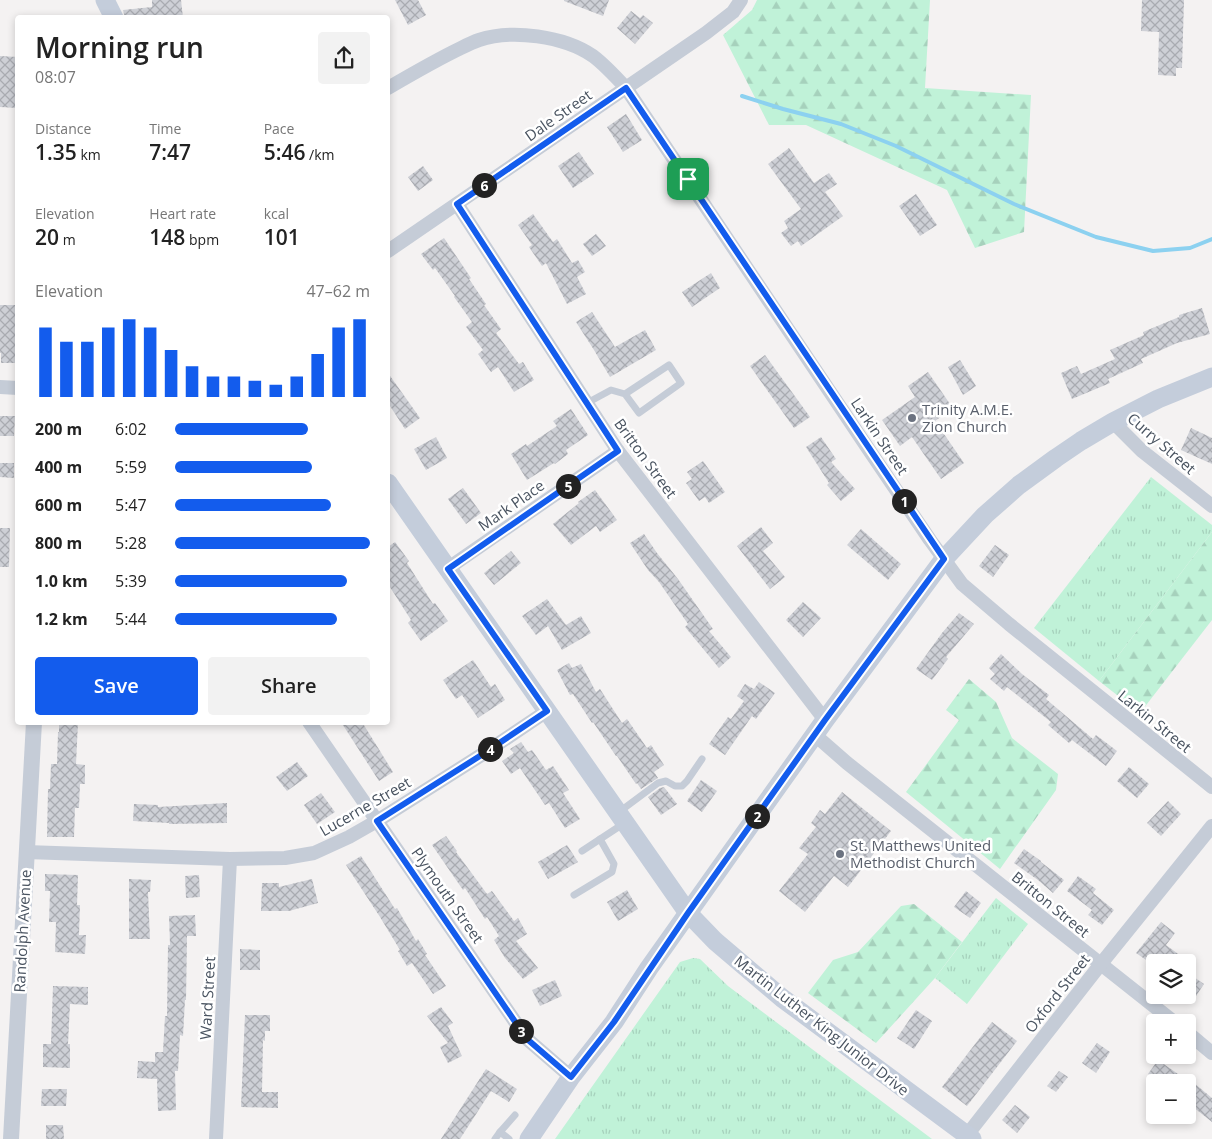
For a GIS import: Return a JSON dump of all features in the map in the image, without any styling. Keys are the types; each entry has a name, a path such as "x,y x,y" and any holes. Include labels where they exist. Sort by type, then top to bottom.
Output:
{"main road":[{"path":"529,1139 571,1077 614,1022 688,913 820,728 944,559 985,515 1019,485 1081,441 1158,399 1212,377"},
{"name":"Martin Luther King Junior Drive","path":"390,486 688,913 714,941 782,998 969,1137"}],"street":[{"name":"Dale Street","path":"390,250 706,33 733,12 741,0"},
{"name":"Larkin Street","path":"390,87 444,56 479,40 504,35 548,38 568,44 591,55 607,68 626,88 962,584 1212,787"},
{"name":"Britton Street","path":"457,204 618,451 847,763 1164,1014"},
{"path":"0,388 15,388"},
{"name":"Curry Street","path":"1114,422 1142,451 1212,506"},
{"name":"Mark Place","path":"448,569 618,451"},
{"name":"Lucerne Street","path":"26,852 230,859 285,858 314,853 377,821 547,711"},
{"name":"Randolph Avenue","path":"11,1139 34,725"},
{"name":"Plymouth Street","path":"311,725 527,1039 571,1077"},
{"name":"Oxford Street","path":"969,1137 1100,965 1212,826"},
{"name":"Ward Street","path":"216,1139 230,859"},
{"path":"1196,1039 1212,1052"}],"lane":[{"path":"587,403 611,390 625,394 640,413 681,382 668,365 625,394"},
{"path":"582,851 600,839 658,783 666,781 675,786 682,786 702,760"},
{"path":"574,895 612,872 614,864 600,839"},
{"path":"495,1139 515,1115"},
{"path":"500,1132 509,1139"}],"green space":[{"path":"757,0 930,0 925,88 1031,95 1024,232 975,248 947,190 806,125 769,125 723,35 752,10"},
{"path":"1151,477 1212,525 1212,532 1099,681 1034,628"},
{"path":"1212,532 1212,620 1140,713 1099,681"},
{"path":"969,679 996,702 1012,738 1058,774 1056,790 1000,869 906,792 959,720 946,710"},
{"path":"996,898 1028,924 967,1004 935,978"},
{"path":"914,904 962,942 935,978 876,1043 808,993 833,960 858,952 901,906"},
{"path":"693,958 700,959 728,986 932,1139 555,1139 680,962"}],"building":[{"path":"152,0 181,0 183,15 124,15 123,10 152,7"},
{"path":"395,0 418,0 426,15 408,25"},
{"path":"564,0 609,0 603,16"},
{"path":"1142,0 1184,0 1182,68 1176,68 1176,76 1158,75 1159,32 1141,31"},
{"path":"631,11 640,18 643,15 653,23 635,44 617,28"},
{"path":"0,56 15,57 15,108 0,107"},
{"path":"626,114 642,140 623,152 607,127"},
{"path":"789,148 814,183 829,173 837,184 825,192 843,216 801,246 798,241 791,246 781,233 788,228 784,221 801,209 768,164"},
{"path":"579,152 594,174 573,188 558,166"},
{"path":"423,166 433,180 418,191 408,177"},
{"path":"916,194 937,225 920,236 899,206"},
{"path":"533,214 553,242 557,239 572,263 578,260 585,272 577,277 586,294 567,304 546,263 542,266 529,247 532,245 518,225"},
{"path":"596,234 606,246 592,256 583,244"},
{"path":"444,238 471,278 469,279 486,304 484,305 501,329 496,333 519,364 523,362 534,380 514,392 498,367 491,372 478,354 483,350 466,327 472,322 435,268 433,270 421,254"},
{"path":"711,273 720,288 692,307 682,292"},
{"path":"0,305 15,305 15,363 1,363"},
{"path":"1202,308 1210,334 1177,343 1141,359 1143,363 1108,379 1110,383 1072,399 1061,373 1077,366 1081,374 1115,359 1110,350 1144,335 1143,332 1179,317 1179,315"},
{"path":"592,312 615,347 645,330 656,350 610,377 576,322"},
{"path":"765,355 810,417 794,428 750,366"},
{"path":"960,360 976,386 963,395 948,367"},
{"name":"Trinity A.M.E. Zion Church","path":"928,372 950,404 940,411 942,416 935,421 964,463 941,479 912,437 900,446 882,420 915,397 908,386"},
{"path":"390,376 420,418 405,429 390,406"},
{"path":"571,409 588,435 566,450 568,454 555,464 527,480 511,454 557,426 553,421"},
{"path":"0,416 15,416 14,436 0,436"},
{"path":"1191,428 1212,438 1212,464 1181,450"},
{"path":"436,437 447,458 426,470 414,449"},
{"path":"821,437 836,459 831,462 855,489 841,501 827,485 829,483 806,447"},
{"path":"703,461 725,492 709,503 705,497 699,501 686,483 692,479 687,472"},
{"path":"0,463 14,463 14,478 0,477"},
{"path":"463,488 481,513 466,524 448,499"},
{"path":"595,490 617,520 600,532 596,526 571,545 553,524"},
{"path":"761,527 773,543 763,551 785,577 770,589 737,546"},
{"path":"0,528 10,528 9,567 0,567"},
{"path":"861,529 901,564 888,580 847,545"},
{"path":"644,534 713,629 709,631 731,657 719,668 685,627 688,624 630,543"},
{"path":"395,542 409,561 407,563 433,604 435,603 448,621 421,641 408,623 411,620 390,587 390,546"},
{"path":"995,545 1009,555 993,577 979,566"},
{"path":"511,551 521,563 494,585 484,573"},
{"path":"547,599 566,625 581,616 591,633 562,650 548,626 536,635 522,616"},
{"path":"803,602 821,618 803,637 786,620"},
{"path":"959,613 974,624 946,657 948,659 932,680 916,669"},
{"path":"1001,654 1022,674 1049,695 1046,699 1093,739 1096,735 1117,751 1106,766 1072,740 1069,743 1048,725 1051,722 1007,687 1004,691 990,679 995,674 989,668"},
{"path":"473,660 491,687 495,684 505,700 478,718 462,695 456,699 443,680"},
{"path":"569,663 572,668 581,664 596,692 600,689 622,723 627,719 647,748 651,745 664,765 654,772 658,778 641,789 636,784 573,694 570,695 557,670"},
{"path":"759,682 775,693 756,719 752,716 725,755 709,744 728,717 731,719 744,701 737,696 745,684 754,689"},
{"path":"59,725 78,725 76,764 85,765 85,784 80,784 79,808 75,808 74,837 47,837 48,789 50,789 51,764 57,764"},
{"path":"343,725 364,725 393,772 379,781"},
{"path":"521,742 528,752 532,750 546,770 553,766 569,790 563,793 580,819 565,828 549,803 545,805 520,768 511,774 502,761 514,753 510,749"},
{"path":"297,762 308,776 287,791 276,777"},
{"path":"1129,767 1149,784 1137,798 1117,781"},
{"path":"701,780 717,791 702,812 687,801"},
{"path":"664,787 677,804 661,815 648,797"},
{"name":"St. Matthews United Methodist Church","path":"842,792 891,831 848,887 834,876 805,912 779,891 808,854 799,848 816,827 811,823 820,810 825,814"},
{"path":"321,793 335,812 317,824 304,805"},
{"path":"1168,801 1181,814 1161,836 1147,823"},
{"path":"227,803 227,823 169,824 133,821 134,804 158,805 158,807"},
{"path":"446,836 487,894 492,891 514,921 518,918 527,934 516,941 538,968 523,979 505,958 494,940 499,936 487,917 485,919 465,888 463,890 432,845"},
{"path":"567,845 578,862 548,879 538,862"},
{"path":"1024,849 1064,880 1053,893 1014,863"},
{"path":"361,856 395,909 397,908 416,941 418,939 427,954 425,955 446,986 433,994 412,963 407,966 398,951 400,950 346,865"},
{"path":"45,874 78,875 79,935 86,935 85,954 55,952 56,922 49,922 50,891 45,891"},
{"path":"199,875 200,897 186,898 185,876"},
{"path":"1078,876 1096,889 1093,893 1114,910 1102,925 1088,915 1092,910 1067,891"},
{"path":"129,879 151,880 150,892 148,892 150,939 129,939"},
{"path":"312,879 318,903 289,911 261,911 262,883 279,883 279,887"},
{"path":"627,890 638,909 618,921 607,902"},
{"path":"966,891 981,903 970,918 954,907"},
{"path":"195,915 196,936 187,936 186,1000 183,1036 180,1035 178,1071 175,1071 176,1110 158,1111 157,1079 137,1078 138,1061 155,1062 155,1052 163,1052 165,1016 167,1016 168,945 170,945 169,916"},
{"path":"1161,922 1175,933 1166,945 1178,954 1146,954 1146,960 1136,953"},
{"path":"240,949 260,950 260,970 240,970"},
{"path":"1196,978 1204,984 1196,996"},
{"path":"555,980 562,996 540,1006 532,990"},
{"path":"53,986 88,987 88,1005 70,1004 68,1044 70,1044 70,1068 43,1067 43,1044 51,1044"},
{"path":"441,1007 453,1023 448,1026 462,1056 448,1063 440,1047 448,1043 427,1016"},
{"path":"916,1010 932,1021 914,1049 897,1038"},
{"path":"245,1015 270,1015 270,1031 265,1031 265,1041 263,1040 262,1092 278,1092 278,1108 241,1107"},
{"path":"992,1022 1017,1041 967,1106 942,1087"},
{"path":"1097,1043 1110,1052 1096,1073 1082,1063"},
{"path":"1155,1064 1164,1064 1178,1074 1148,1074"},
{"path":"486,1069 517,1089 509,1102 491,1091 460,1139 441,1139"},
{"path":"1059,1071 1068,1077 1056,1092 1047,1086"},
{"path":"1196,1085 1212,1098 1212,1122 1196,1109"},
{"path":"42,1089 67,1089 66,1106 41,1106"},
{"path":"1015,1105 1030,1117 1017,1133 1002,1120"},
{"path":"46,1125 63,1125 64,1139 46,1139"}],"waterway":[{"path":"742,96 841,124 896,146 1014,204 1096,237 1153,251 1190,248 1212,239"}],"place":[{"name":"Trinity A.M.E. Zion Church","path":"912,418"},
{"name":"St. Matthews United Methodist Church","path":"840,854"}],"route":[{"path":"626,88 688,179 944,559 825,720 649,968 614,1022 571,1077 527,1039 377,821 547,711 448,569 618,451 457,204 626,88"}]}
